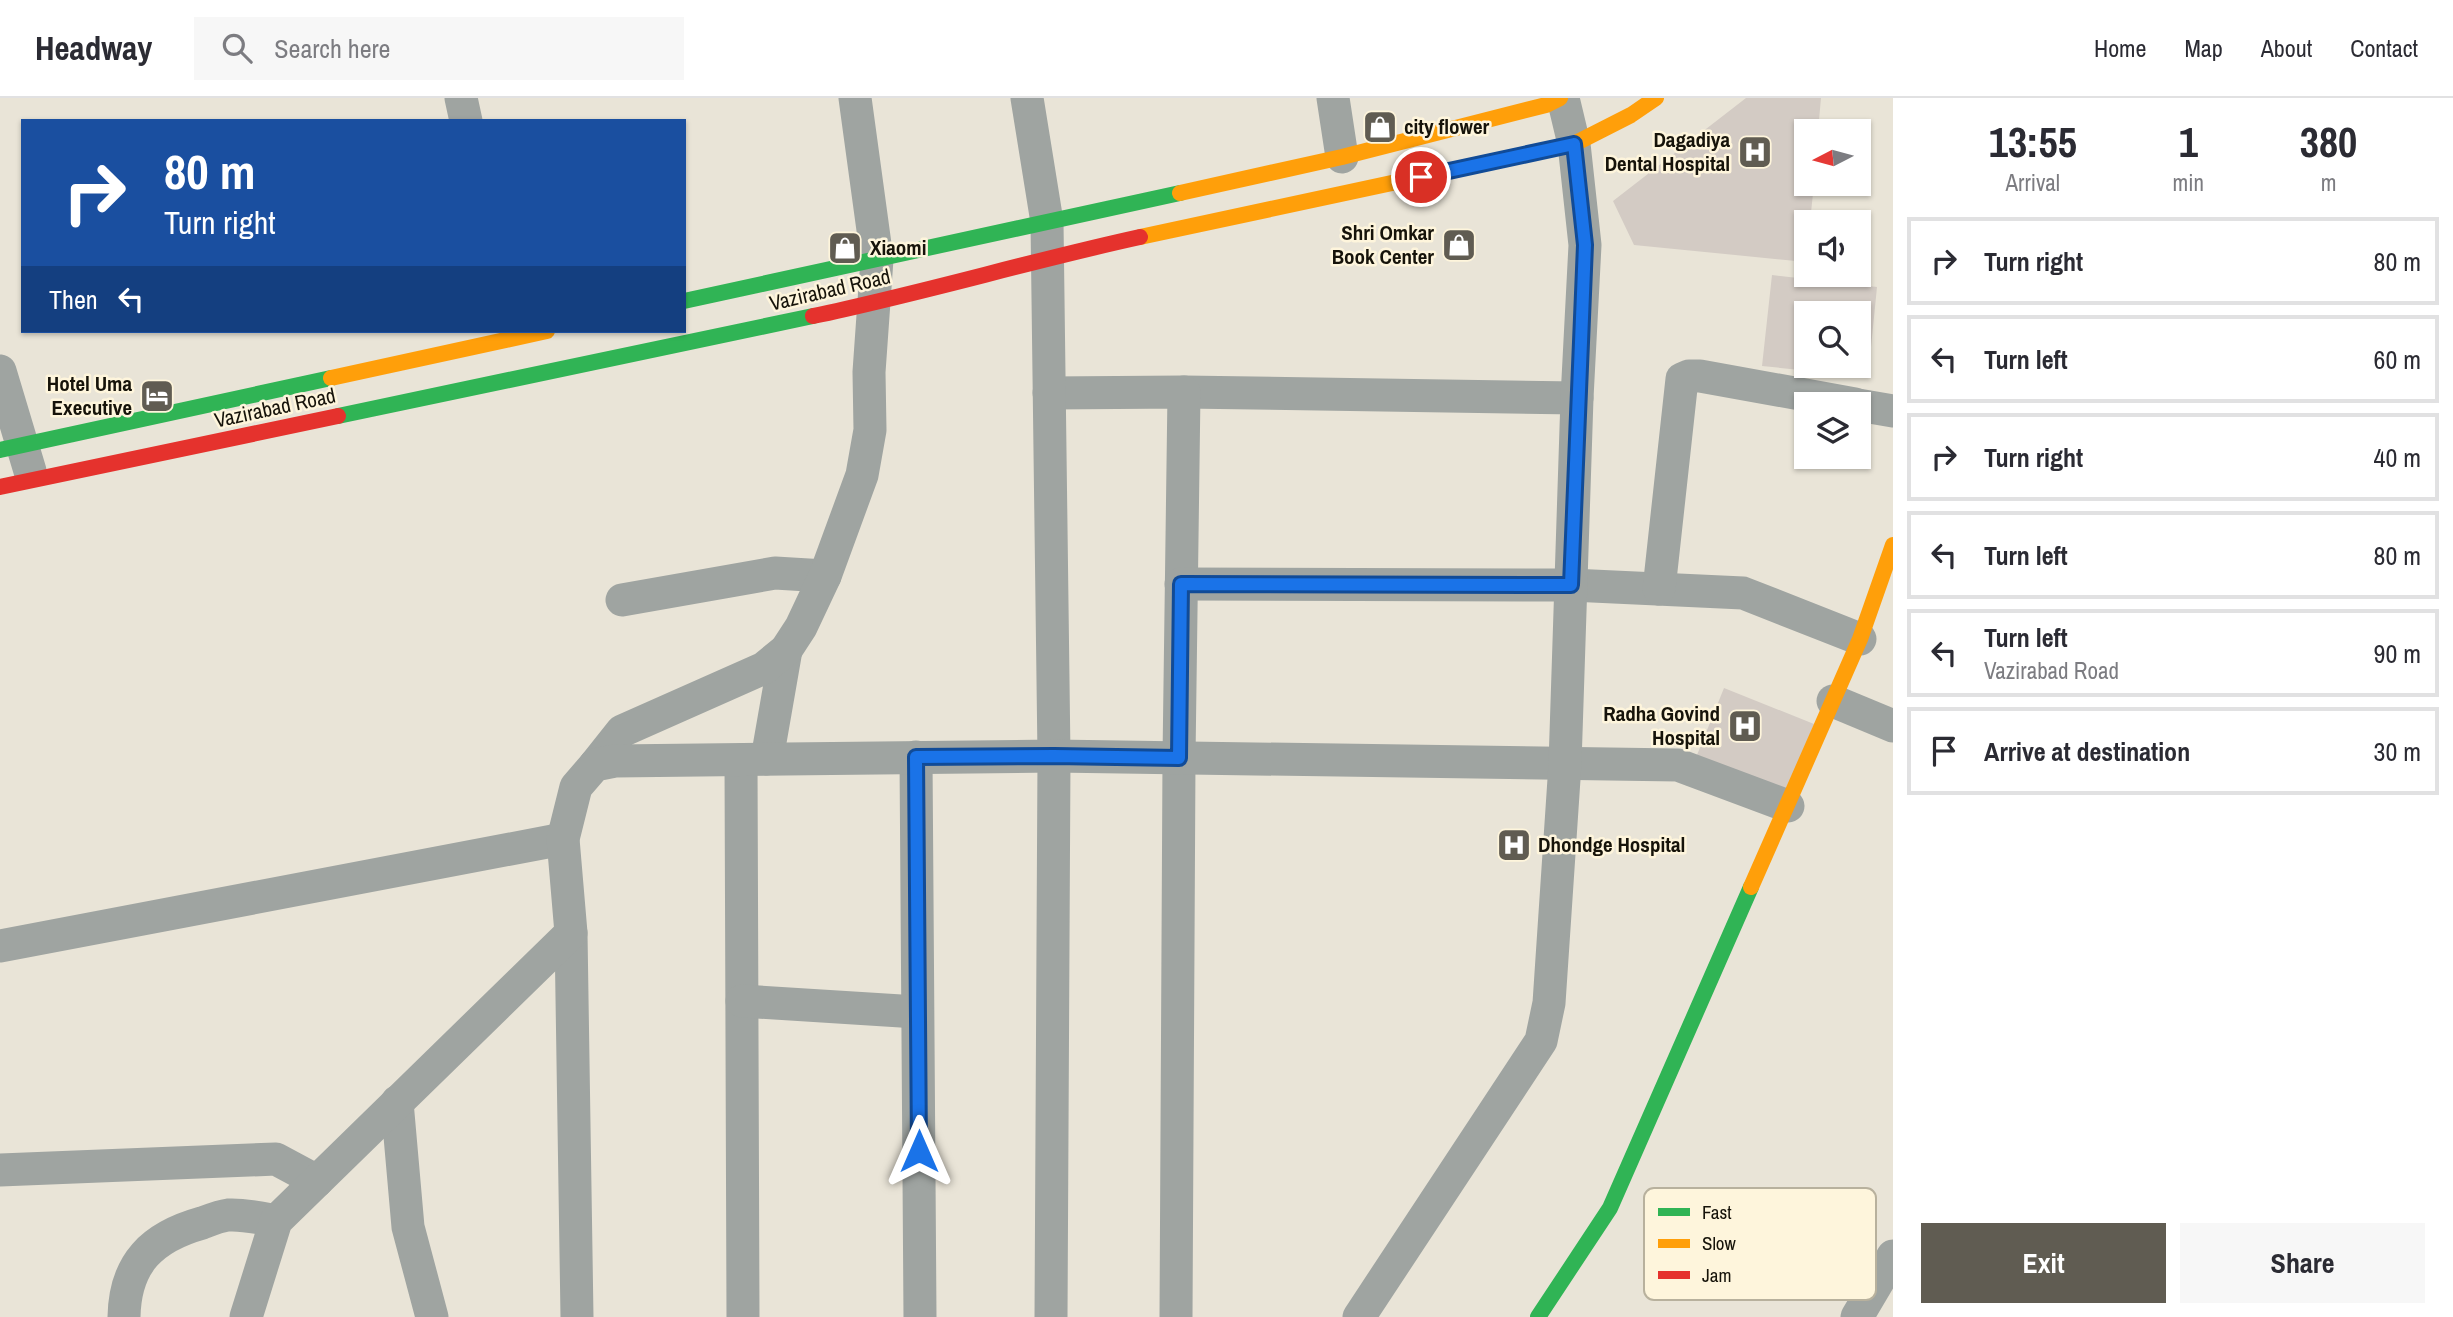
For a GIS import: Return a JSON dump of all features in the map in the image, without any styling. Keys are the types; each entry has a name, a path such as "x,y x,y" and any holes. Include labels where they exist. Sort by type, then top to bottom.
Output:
{"main road":[{"name":"Vazirabad Road","path":"686,301 1342,157 1546,105 1561,98"},
{"name":"Vazirabad Road","path":"0,487 872,304 1048,257 1574,144 1632,115 1656,98"},
{"name":"Vazirabad Road","path":"11,448 528,333"},
{"path":"1538,1317 1610,1208 1860,639 1893,545"}],"street":[{"path":"461,98 466,119"},
{"path":"743,1317 742,1001 754,759 786,650 801,627 825,576 862,475 868,441 872,304 877,259 855,98"},
{"path":"1027,98 1047,222 1048,257 1054,756 1051,1317"},
{"path":"1333,98 1342,157"},
{"path":"1359,1317 1541,1041 1549,1003 1564,764 1585,245 1574,144 1561,98"},
{"path":"0,371 11,448 33,480"},
{"path":"1659,589 1682,379 1700,376 1794,393"},
{"path":"1049,393 1184,392 1577,398"},
{"path":"1176,1317 1184,392"},
{"path":"1871,407 1893,411"},
{"path":"622,600 775,573 825,576"},
{"path":"1181,584 1571,585 1743,593 1860,639"},
{"path":"577,1317 571,933 564,839 576,787 622,731 764,668 786,650"},
{"path":"1833,701 1893,726"},
{"path":"594,765 615,761 1054,756 1678,765 1788,806"},
{"path":"916,757 920,1317"},
{"path":"0,946 564,839"},
{"path":"246,1317 276,1221 571,933"},
{"path":"742,1001 918,1012"},
{"path":"397,1102 408,1227 432,1317"},
{"path":"0,1170 276,1159 317,1181"},
{"path":"124,1317 124,1293 135,1268 154,1244 188,1227 228,1215 276,1221"},
{"path":"1876,1285 1893,1256"},
{"path":"1857,1317 1867,1300"}],"building":[{"path":"1746,98 1821,98 1819,119 1794,119 1794,196 1813,196 1811,210 1794,210 1794,261 1634,245 1613,201"},
{"path":"1772,275 1794,278 1794,287 1877,287 1871,347 1871,301 1794,301 1794,369 1762,366"},
{"path":"1724,688 1814,724 1787,791 1697,755"}],"traffic: fast":[{"path":"686,301 1180,193"},
{"path":"338,416 813,316"},
{"path":"0,450 331,378"},
{"path":"1538,1317 1610,1208 1751,887"}],"traffic: slow":[{"path":"1180,193 1342,157 1546,105 1560,98"},
{"path":"1140,237 1574,144 1631,115 1656,98"},
{"path":"331,378 538,333"},
{"path":"1751,887 1860,639 1893,545"}],"traffic: jam":[{"path":"813,316 1140,237"},
{"path":"0,487 338,416"}],"place":[{"name":"city flower","path":"1380,127"},
{"name":"Dagadiya Dental Hospital","path":"1755,152"},
{"name":"Shri Omkar Book Center","path":"1459,245"},
{"name":"Xiaomi","path":"845,248"},
{"name":"Hotel Uma Executive","path":"157,396"},
{"name":"Radha Govind Hospital","path":"1745,726"},
{"name":"Dhondge Hospital","path":"1514,845"}],"route":[{"path":"919,1151 916,757 1179,758 1181,584 1571,585 1585,245 1574,144 1421,177"}]}
